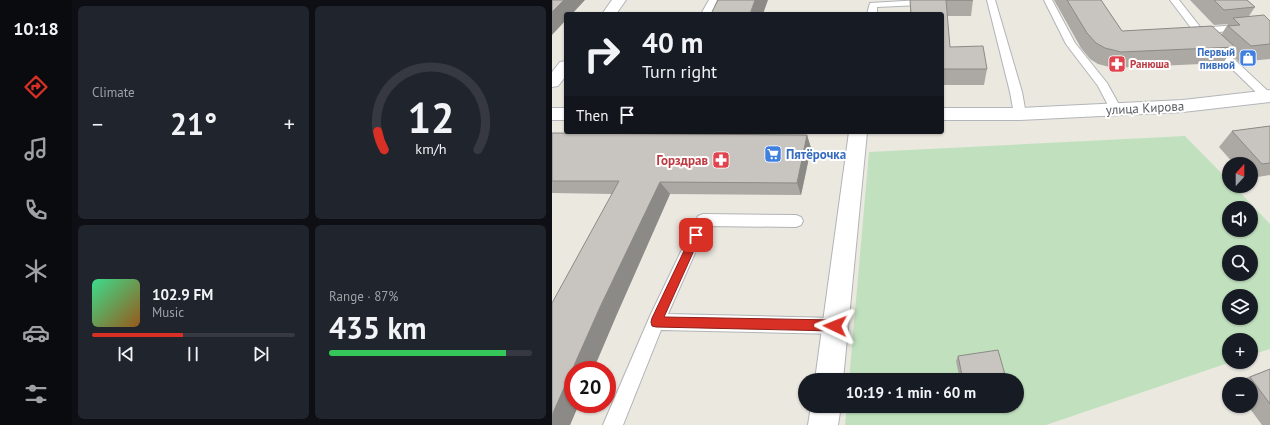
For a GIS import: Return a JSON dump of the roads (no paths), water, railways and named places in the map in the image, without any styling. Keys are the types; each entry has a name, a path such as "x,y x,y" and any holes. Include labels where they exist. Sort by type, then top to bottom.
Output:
{"street":[{"path":"610,12 619,0"},
{"name":"улица Кирова","path":"944,114 1020,114 1116,110 1183,106 1269,96"},
{"path":"552,114 564,114"},
{"path":"830,373 858,134"},
{"path":"823,425 825,413"}],"lane":[{"path":"707,12 713,0"},
{"path":"872,12 873,5 917,3 917,0"},
{"path":"991,0 1016,92 1020,114"},
{"path":"1048,0 1071,44 1103,85 1116,110"},
{"path":"1174,0 1194,31 1269,96"},
{"path":"1194,31 1270,25"},
{"path":"613,425 656,322 703,220 796,221"},
{"path":"656,322 835,326"}],"place":[{"name":"Первый пивной","path":"1248,58"},
{"name":"Ранюша","path":"1117,64"},
{"name":"Пятёрочка","path":"773,154"},
{"name":"Горздрав","path":"721,160"}]}
